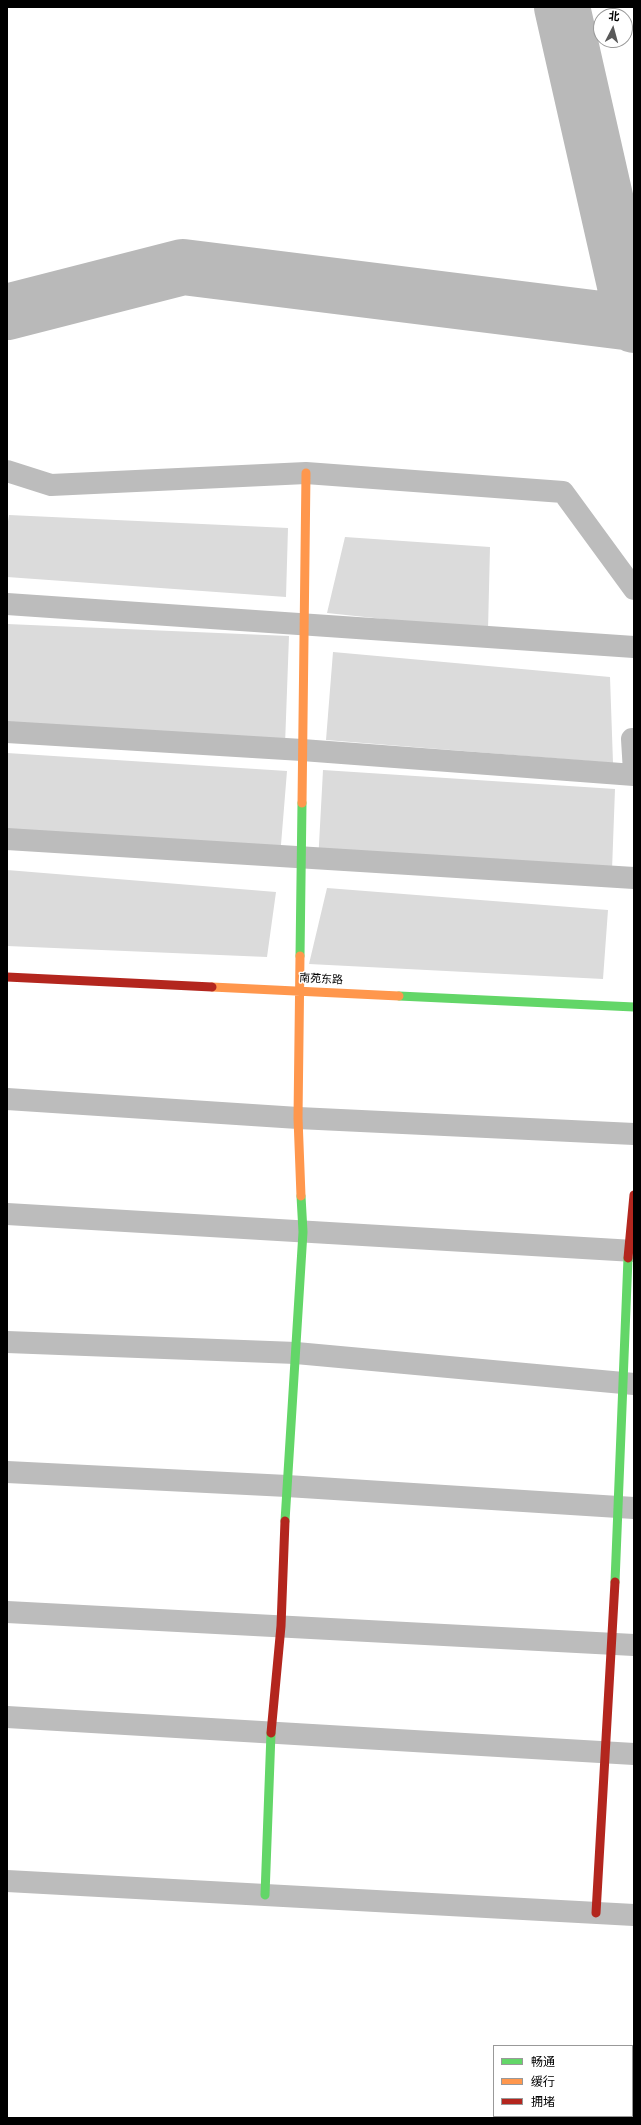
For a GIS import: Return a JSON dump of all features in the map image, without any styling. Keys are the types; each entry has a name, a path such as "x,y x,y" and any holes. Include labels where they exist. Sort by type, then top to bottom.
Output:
{"street":[{"path":"7,471 51,485 306,473 563,492 634,589"},
{"path":"266,1895 270,1732 281,1626 287,1486 303,1232 298,1118 298,990 306,473"},
{"path":"7,604 634,647"},
{"path":"7,732 302,750 634,774 632,739 634,739"},
{"path":"7,839 634,878"},
{"name":"南苑东路","path":"7,978 298,990 634,1007"},
{"path":"7,1099 298,1118 634,1134"},
{"path":"596,1913 612,1644 626,1507 631,1251 634,1195"},
{"path":"7,1214 631,1251"},
{"path":"7,1342 296,1354 628,1383"},
{"path":"7,1472 287,1486 626,1507"},
{"path":"7,1612 634,1645"},
{"path":"7,1717 634,1754"},
{"path":"7,1881 634,1915"}],"building":[{"path":"9,515 288,528 286,597 7,577 7,528"},
{"path":"345,537 490,547 488,630 327,613"},
{"path":"7,624 289,636 285,745 7,725"},
{"path":"333,652 610,677 613,763 326,740"},
{"path":"7,753 287,771 280,857 7,847"},
{"path":"323,770 615,789 612,870 318,863"},
{"path":"7,870 276,892 267,957 7,946"},
{"path":"327,888 608,910 603,979 309,964"}],"waterway":[{"path":"562,7 634,325"},
{"path":"7,312 183,267 633,323"}],"traffic: fast":[{"path":"300,956 302,803"},
{"path":"399,996 634,1007"},
{"path":"285,1521 303,1232 301,1196"},
{"path":"615,1582 628,1258"},
{"path":"265,1895 271,1733"}],"traffic: slow":[{"path":"302,803 306,473"},
{"path":"300,956 298,1118 301,1196"},
{"path":"212,987 399,996"}],"traffic: jam":[{"path":"7,977 212,987"},
{"path":"628,1258 634,1195"},
{"path":"271,1733 281,1626 285,1521"},
{"path":"596,1913 615,1582"}]}
